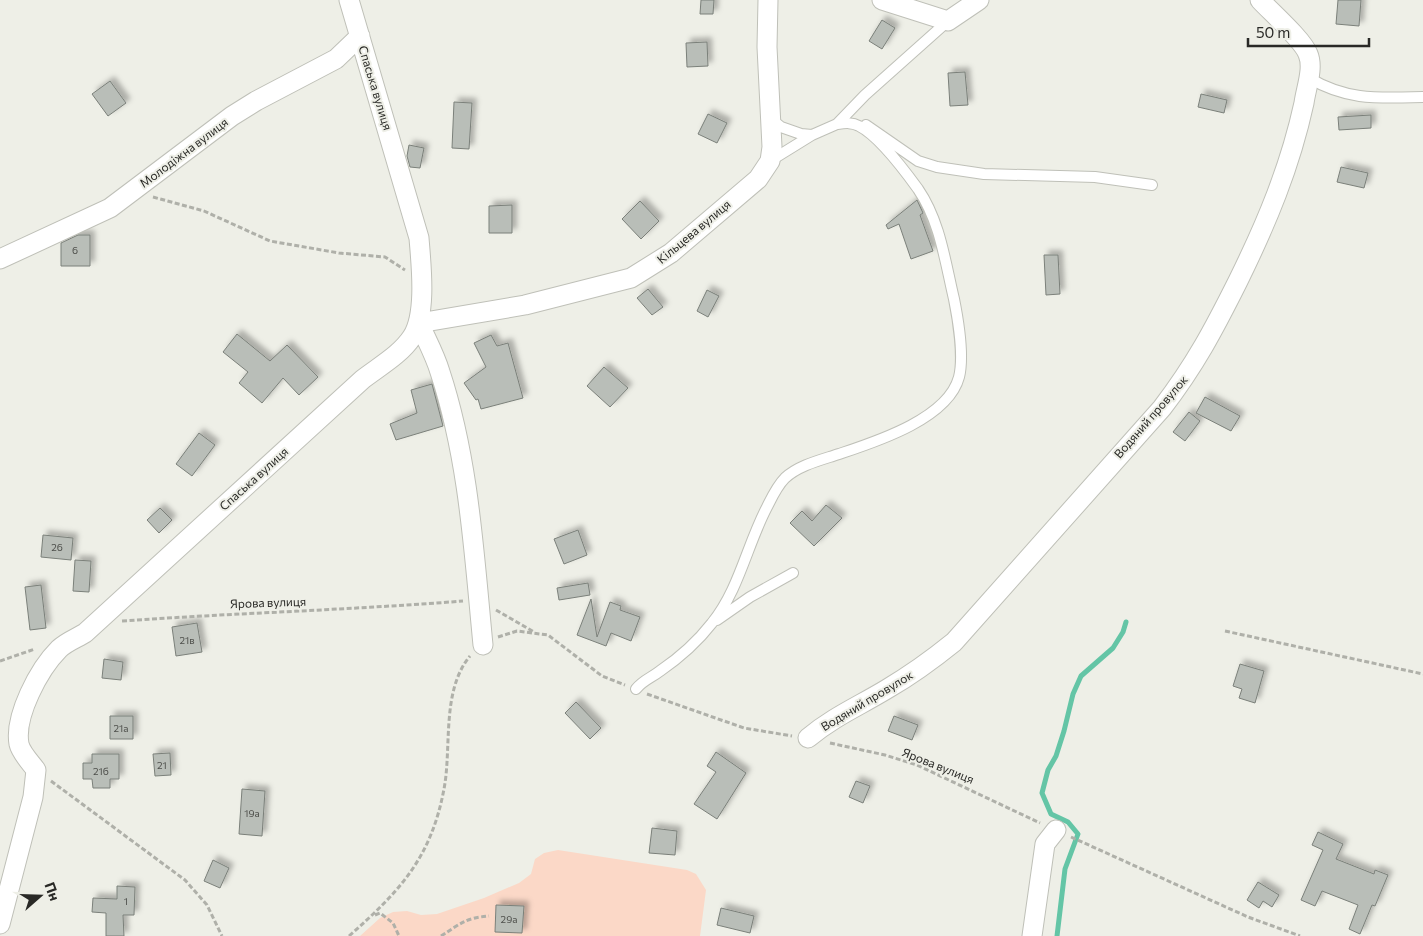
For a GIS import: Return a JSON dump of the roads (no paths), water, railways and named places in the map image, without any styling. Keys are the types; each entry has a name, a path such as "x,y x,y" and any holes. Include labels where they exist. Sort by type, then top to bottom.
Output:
{"street":[{"name":"Спаська вулиця","path":"0,924 33,797 36,770 20,746 18,728 28,699 44,667 60,648 85,633 363,379 400,352 413,336 419,323 421,291 419,238 349,0"},
{"path":"768,0 767,47 771,119 770,161"},
{"path":"882,0 948,21 979,0"},
{"name":"Водяний провулок","path":"808,738 829,721 887,689 923,666 954,642 1162,408 1188,375 1207,344 1269,218 1292,151 1309,78 1308,54 1260,0"},
{"name":"Молодіжна вулиця","path":"0,259 110,208 232,116 256,101 336,59 360,36"},
{"name":"Кільцева вулиця","path":"419,323 525,306 631,278 671,254 758,179 770,161"},
{"name":"Спаська вулиця","path":"419,323 440,370 457,433 467,491 483,645"},
{"path":"1032,936 1046,844 1061,833"}],"lane":[{"path":"837,124 865,95 948,21"},
{"path":"1309,78 1323,86 1368,98 1423,97"},
{"path":"771,119 791,132 812,135"},
{"path":"636,690 641,682 659,672 680,656 712,623 729,596 764,512 777,487 786,476 809,464 878,440 908,427 941,404 950,395 959,376 956,308 937,225 931,210 913,183 890,155 867,131 848,123"},
{"path":"770,161 812,135 837,124 848,123 865,125 918,160 937,167 984,174 1095,177 1152,185"},
{"path":"712,623 750,598 794,573"}],"waterway":[{"path":"1057,936 1065,869 1078,834 1068,822 1051,814 1042,793 1048,770 1056,756 1064,731 1073,694 1081,676 1113,648 1123,632 1126,622"}]}
